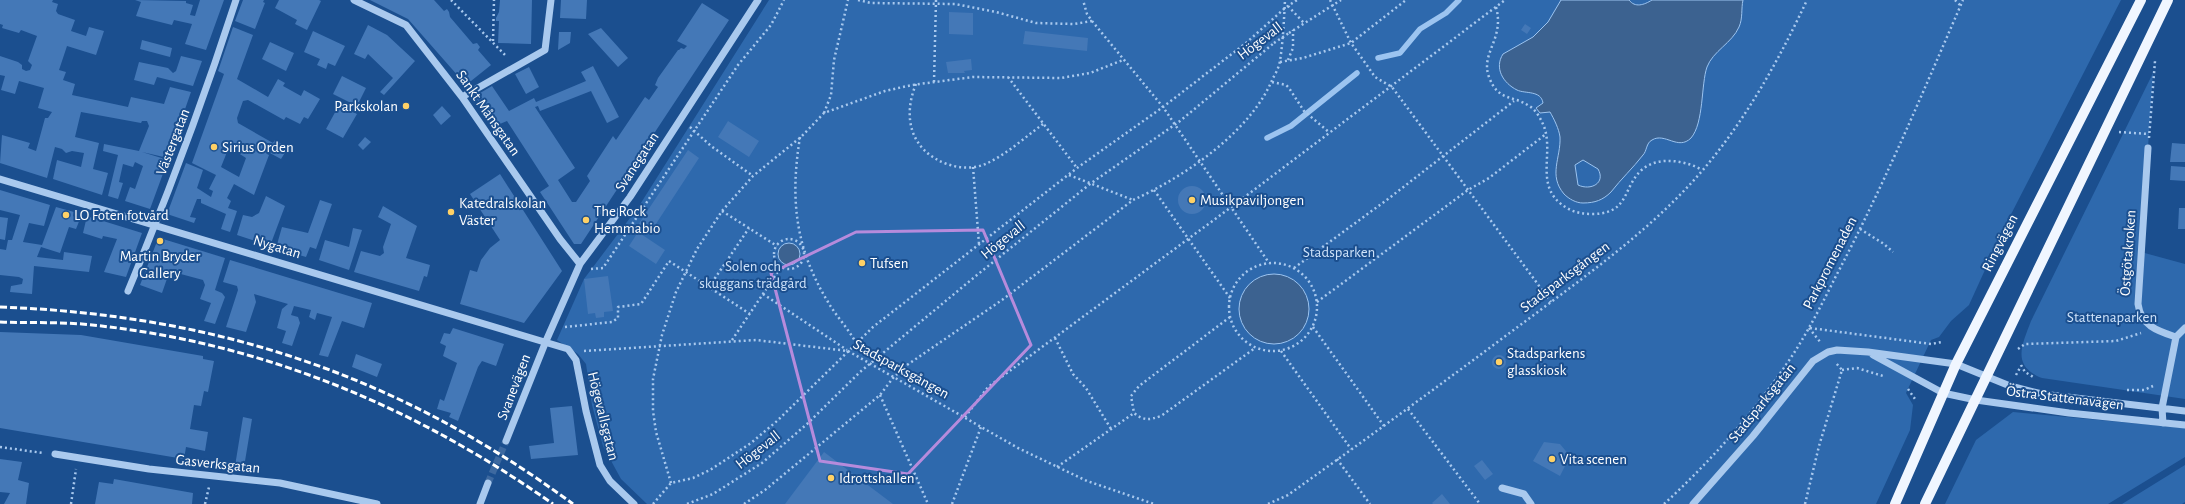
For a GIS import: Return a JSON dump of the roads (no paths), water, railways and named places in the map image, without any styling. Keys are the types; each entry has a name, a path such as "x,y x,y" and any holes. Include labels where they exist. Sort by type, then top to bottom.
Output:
{"main road":[{"name":"Ringvägen","path":"1895,504 1956,364 2141,0"},
{"path":"1925,504 2168,0"}],"street":[{"name":"Västergatan","path":"128,291 156,224 208,88 236,0"},
{"name":"Sankt Månsgatan","path":"354,0 406,25 462,96 560,239 580,264"},
{"path":"462,96 515,67 547,47 551,0"},
{"name":"Svanegatan","path":"546,341 580,264 630,197 758,0"},
{"name":"Östgötakroken","path":"2148,148 2138,304 2139,313 2151,328 2176,337"},
{"name":"Nygatan","path":"0,179 156,224 546,341"},
{"path":"2163,423 2162,408 2176,337 2185,328"},
{"name":"Högevallsgatan","path":"546,341 568,348 576,360 592,439 600,465 610,481 634,504"},
{"name":"Svanevägen","path":"506,441 546,341"},
{"name":"Stadsparksgatan","path":"1692,504 1753,436 1813,361 1828,352 1847,350 1956,364"},
{"name":"Stadsparksgatan","path":"1868,352 1944,393"},
{"name":"Östra Stattenavägen","path":"1956,364 2013,387 2042,394 2185,410"},
{"name":"Östra Stattenavägen","path":"1944,393 1976,400 2069,413 2185,424"},
{"name":"Gasverksgatan","path":"55,454 211,477 280,484 377,504"},
{"path":"480,504 488,483"},
{"path":"1502,488 1524,494 1531,504"}],"waterway":[{"path":"1378,58 1400,53 1420,29 1446,13 1459,0"},
{"path":"1267,138 1291,126 1357,73"}],"tunnel":[{"path":"488,483 506,441"}],"railway":[{"path":"0,307 80,312 156,323 231,339 302,360 372,387 440,420 507,459 573,504"},
{"path":"0,322 82,324 146,332 209,345 270,362 329,382 387,407 444,436 499,468 553,504"}],"place":[{"name":"Parkskolan","path":"406,106"},
{"name":"Sirius Orden","path":"214,147"},
{"name":"Musikpaviljongen","path":"1192,200"},
{"name":"Katedralskolan Väster","path":"451,212"},
{"name":"LO Foten fotvård","path":"66,215"},
{"name":"The Rock Hemmabio","path":"586,220"},
{"name":"Martin Bryder Gallery","path":"160,241"},
{"name":"Tufsen","path":"862,263"},
{"name":"Stadsparkens glasskiosk","path":"1499,362"},
{"name":"Vita scenen","path":"1552,459"},
{"name":"Idrottshallen","path":"831,478"}],"park label":[{"name":"Stadsparken","path":"1339,252"},
{"name":"Solen och skuggans trädgård","path":"753,274"},
{"name":"Stattenaparken","path":"2112,317"}]}
